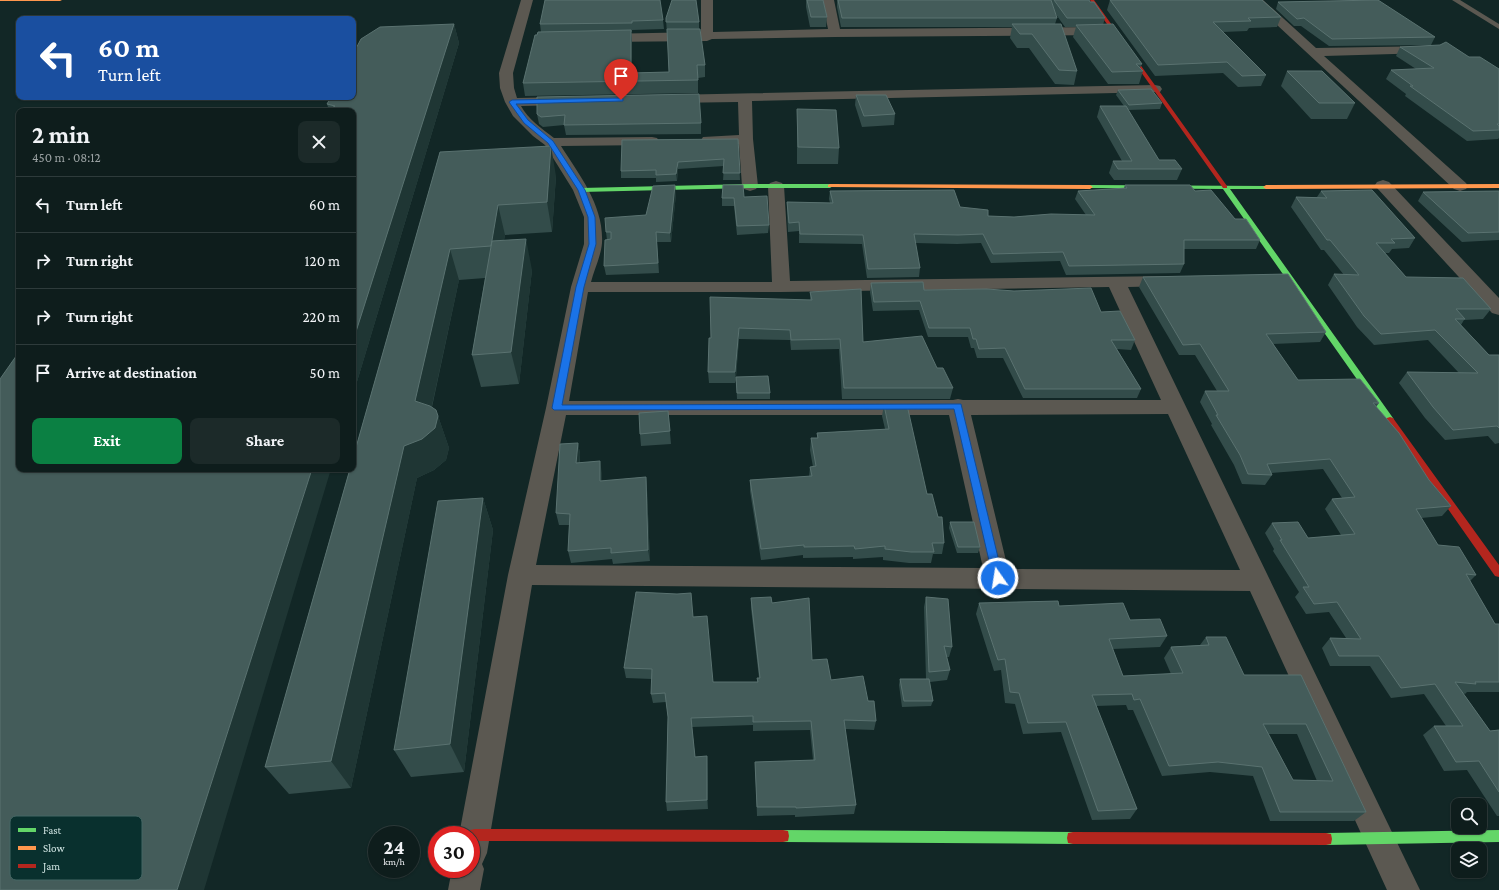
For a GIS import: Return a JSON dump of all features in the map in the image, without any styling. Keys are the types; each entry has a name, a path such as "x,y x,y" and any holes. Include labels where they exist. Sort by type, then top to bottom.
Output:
{"main road":[{"path":"0,0 60,0"},
{"path":"1092,0 1499,573"},
{"path":"581,190 750,186 1499,186"},
{"path":"480,844 1380,839 1499,836"}],"street":[{"path":"476,826 521,575 557,408 580,287 593,244 592,217 581,190 551,142 526,122 512,102 507,88 506,73 524,39 527,0"},
{"path":"707,0 707,36"},
{"path":"828,0 835,33"},
{"path":"1256,0 1460,186"},
{"path":"588,38 835,33 1114,31"},
{"path":"1314,52 1435,49"},
{"path":"660,99 1155,89"},
{"path":"745,97 746,139 750,186"},
{"path":"512,102 582,101"},
{"path":"691,140 746,139"},
{"path":"551,142 668,140"},
{"path":"1383,185 1499,308"},
{"path":"776,186 781,287"},
{"path":"1266,278 1290,278"},
{"path":"580,287 781,287 1187,280"},
{"path":"1116,282 1404,890"},
{"path":"557,408 958,406 1175,407"},
{"path":"958,406 998,578"},
{"path":"521,575 1258,581"},
{"path":"464,890 466,878"}],"lane":[{"path":"1456,0 1499,27"}],"building":[{"path":"545,0 660,0 663,20 632,21 632,23 540,24"},
{"path":"672,0 696,0 699,22 666,22"},
{"path":"807,0 823,0 827,17 811,17"},
{"path":"838,0 1051,0 1057,18 842,18"},
{"path":"1054,0 1089,0 1090,2 1094,2 1105,18 1067,18"},
{"path":"1110,0 1262,0 1281,17 1248,18 1251,21 1213,22 1266,75 1242,76 1227,62 1158,65"},
{"path":"1378,0 1435,37 1332,39 1304,18 1297,19 1278,2"},
{"path":"454,24 356,332 356,108 332,108 335,106 327,104 329,100 356,100 356,48 361,39 380,27"},
{"path":"1012,24 1061,24 1077,71 1059,70 1032,34 1020,34"},
{"path":"1113,24 1142,64 1136,64 1143,71 1112,72 1076,25"},
{"path":"667,29 700,29 705,65 697,65 698,80 523,83 535,35 537,35 538,32 631,30 631,73 669,72"},
{"path":"1446,42 1469,57 1480,57 1499,69 1499,124 1497,124 1499,126 1499,130 1473,131 1410,86 1413,86 1391,70 1434,68 1400,47 1440,45"},
{"path":"1287,71 1322,71 1355,103 1319,103"},
{"path":"1151,89 1162,103 1129,105 1118,90"},
{"path":"699,94 701,123 564,125 565,115 541,117 537,114 537,97"},
{"path":"856,95 886,95 895,114 864,116"},
{"path":"1100,106 1126,106 1159,160 1175,160 1182,169 1118,169 1113,161 1132,161"},
{"path":"797,109 836,110 839,148 798,147"},
{"path":"738,139 740,173 723,173 724,159 678,162 676,174 656,175 656,170 621,171 622,140"},
{"path":"551,146 547,202 498,205 491,246 450,249 415,401 430,406 436,410 438,416 435,428 422,439 404,446 331,761 265,767 349,472 356,472 356,447 440,152"},
{"path":"675,185 670,233 656,232 658,263 604,266 605,240 611,239 611,232 606,232 605,218 646,215 653,186"},
{"path":"723,185 743,185 744,197 767,196 769,225 737,226 734,198 722,198"},
{"path":"1125,185 1190,185 1195,191 1211,190 1235,219 1246,219 1260,240 1184,240 1184,264 1069,266 1063,252 993,254 983,234 914,234 920,268 868,269 863,235 800,234 799,222 789,223 787,202 833,203 830,191 954,190 960,207 988,210 988,216 1014,217 1051,214 1095,215 1078,191 1127,188"},
{"path":"1372,190 1415,238 1391,239 1395,243 1376,243 1406,277 1463,278 1491,309 1456,309 1465,319 1455,319 1489,355 1499,355 1499,428 1497,426 1453,430 1433,407 1407,372 1478,373 1435,330 1381,334 1364,316 1334,274 1359,275 1330,240 1327,240 1296,197 1327,198 1321,191"},
{"path":"1499,191 1499,232 1468,233 1423,192"},
{"path":"526,239 511,352 472,355 492,241"},
{"path":"1288,274 1326,332 1266,334 1298,380 1360,379 1379,403 1373,403 1399,433 1429,480 1451,506 1416,509 1438,545 1459,547 1476,575 1466,574 1495,624 1499,624 1499,682 1475,682 1476,684 1455,682 1490,731 1499,730 1499,792 1479,761 1456,762 1434,726 1463,726 1435,684 1401,688 1379,656 1339,656 1330,638 1361,639 1337,602 1314,604 1303,587 1309,587 1280,540 1282,540 1272,523 1298,522 1308,538 1355,534 1332,499 1355,497 1330,459 1267,464 1272,475 1248,474 1240,455 1216,415 1218,415 1205,391 1229,391 1200,344 1183,345 1143,277"},
{"path":"923,282 924,290 987,289 1014,291 1091,288 1101,312 1120,311 1135,340 1111,340 1141,389 1025,389 1005,348 979,349 976,339 973,339 970,328 929,328 920,301 874,302 871,283"},
{"path":"861,289 863,342 922,336 937,368 943,368 953,388 844,388 840,339 791,340 790,330 739,328 735,372 708,372 709,338 711,338 710,297 812,300 810,292"},
{"path":"16,356 16,472 311,472 177,890 0,890 0,379"},
{"path":"768,376 770,393 737,393 736,377"},
{"path":"884,405 907,405 927,494 932,494 938,517 942,517 944,543 932,543 934,552 911,552 885,549 885,546 855,549 854,546 804,547 804,545 761,549 750,480 812,476 810,467 816,466 811,438 818,438 817,433 889,429"},
{"path":"668,411 670,431 640,434 639,413"},
{"path":"578,443 576,463 600,461 600,481 646,477 648,550 611,553 611,548 568,551 570,514 556,513 560,444"},
{"path":"483,498 450,744 394,750 438,501"},
{"path":"950,522 974,522 980,547 958,547"},
{"path":"636,592 677,594 691,593 693,617 707,616 713,682 758,682 757,678 760,678 751,598 771,597 772,603 809,598 812,660 827,659 831,680 863,676 868,701 874,701 876,721 844,720 856,805 796,808 757,807 755,762 815,760 811,721 753,722 753,716 691,718 695,757 707,756 707,800 666,802 668,717 665,693 651,694 652,669 624,668"},
{"path":"926,597 948,599 952,647 944,646 950,670 929,672"},
{"path":"1058,601 1059,606 1123,603 1130,620 1160,619 1167,636 1109,639 1123,676 1183,673 1171,647 1209,645 1206,637 1226,637 1244,675 1301,675 1366,812 1280,812 1262,767 1218,762 1169,766 1140,699 1134,700 1132,694 1092,695 1137,809 1098,811 1066,722 1028,723 1019,693 1010,692 1005,659 998,660 979,603","holes":["1263,724 1306,724 1333,781 1293,780"]},
{"path":"900,679 929,679 933,701 904,701"}],"traffic: fast":[{"path":"581,190 750,186 830,186"},
{"path":"1090,187 1266,187"},
{"path":"1225,187 1390,420"},
{"path":"783,836 1073,838"},
{"path":"1326,839 1499,836"}],"traffic: slow":[{"path":"0,0 60,0"},
{"path":"830,186 1090,187"},
{"path":"1266,187 1499,186"}],"traffic: jam":[{"path":"1092,0 1225,187"},
{"path":"1390,420 1499,573"},
{"path":"480,835 783,836"},
{"path":"1073,838 1326,839"}],"route":[{"path":"621,100 512,102 526,122 551,142 581,190 592,217 593,244 580,287 557,408 958,406 998,578"}]}
